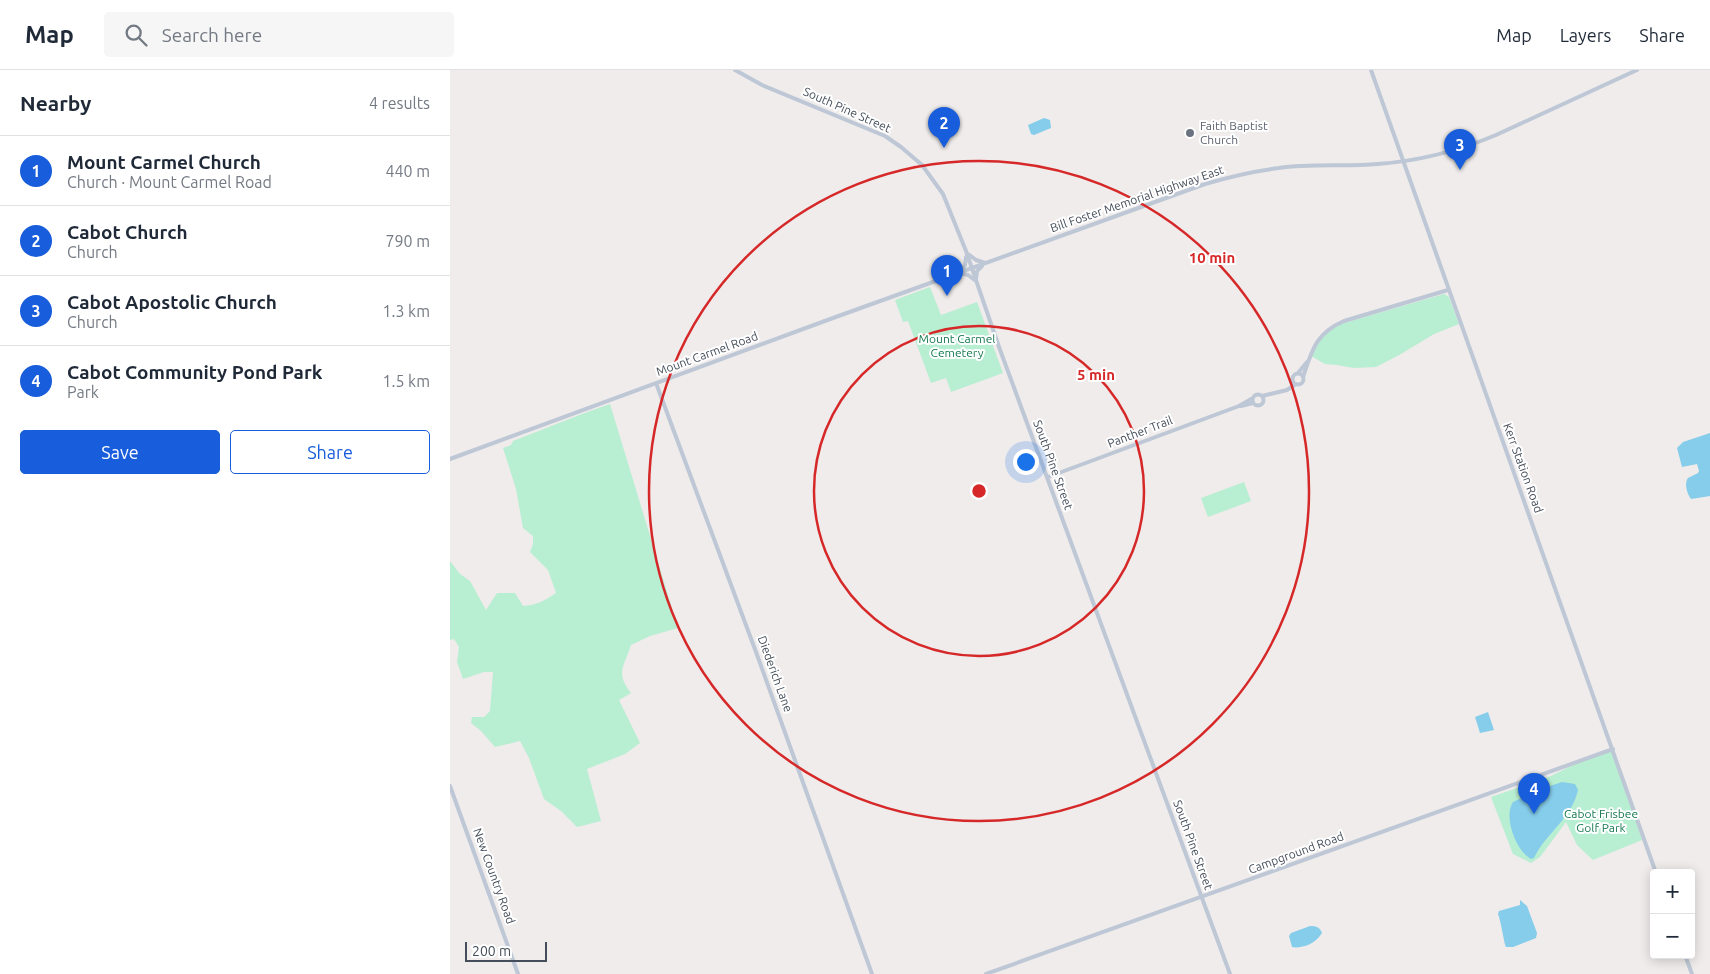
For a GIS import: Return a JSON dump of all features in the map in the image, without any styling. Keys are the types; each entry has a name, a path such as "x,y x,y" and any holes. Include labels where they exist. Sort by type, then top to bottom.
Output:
{"street":[{"name":"South Pine Street","path":"734,70 762,85 885,136 901,146 922,165 943,194 972,268 1230,974"},
{"name":"Kerr Station Road","path":"1371,70 1655,869"},
{"name":"Bill Foster Memorial Highway East","path":"972,268 1205,184 1243,173 1280,167 1376,164 1442,154 1479,142 1637,70"},
{"path":"966,252 974,259 986,263 977,271 976,281"},
{"path":"958,273 965,266 966,252"},
{"name":"Mount Carmel Road","path":"450,459 972,268"},
{"path":"958,273 968,275 976,281"},
{"path":"1263,398 1262,403 1258,406 1253,401 1258,395 1263,398 1287,390 1295,382 1302,382 1307,362 1314,347 1323,334 1332,326 1448,290"},
{"path":"1295,382 1294,375 1298,374 1307,362"},
{"path":"1298,374 1303,377"},
{"name":"Diederich Lane","path":"656,383 751,637 872,974"},
{"name":"Panther Trail","path":"1048,477 1253,401"},
{"name":"Campground Road","path":"986,974 1613,749"},
{"name":"New Country Road","path":"450,786 518,974"},
{"path":"1686,959 1692,974"}],"green space":[{"name":"Mount Carmel Cemetery","path":"930,287 941,315 977,302 1003,373 951,392 946,378 931,383 908,321 903,322 895,300"},
{"path":"1444,294 1449,297 1459,324 1434,334 1376,367 1354,368 1325,364 1311,356 1325,333 1341,324"},
{"path":"610,404 678,628 650,636 631,645 622,675 631,693 619,700 640,743 625,754 587,769 601,821 577,827 561,811 544,799 529,758 520,741 495,747 471,723 472,717 484,717 490,711 493,672 484,672 463,679 457,662 459,647 454,639 450,640 450,561 460,574 470,581 486,610 497,593 515,593 523,606 540,602 556,593 548,570 530,552 533,536 523,528 516,489 503,448 511,445 513,441"},
{"path":"1244,482 1251,501 1208,517 1201,498"},
{"name":"Cabot Frisbee Golf Park","path":"1613,749 1642,840 1593,860 1577,845 1566,822 1540,857 1531,863 1513,854 1491,797 1551,776 1585,759"}],"water":[{"path":"1044,118 1050,120 1051,128 1034,135 1031,134 1028,125"},
{"path":"1710,433 1710,496 1691,499 1686,483 1688,478 1699,471 1697,464 1682,467 1677,448 1683,442"},
{"path":"1488,712 1494,730 1480,733 1475,717"},
{"path":"1562,782 1575,784 1578,790 1575,800 1565,817 1534,858 1531,859 1520,849 1516,841 1510,825 1510,808 1513,802"},
{"path":"1520,900 1527,906 1537,933 1536,938 1513,947 1506,947 1498,914 1499,911 1520,905"},
{"path":"1310,926 1320,929 1322,933 1319,937 1305,946 1292,947 1289,936 1291,933"}],"place":[{"name":"Faith Baptist Church","path":"1190,133"},
{"name":"Cabot Church","path":"944,148"},
{"name":"Cabot Apostolic Church","path":"1460,170"},
{"name":"Mount Carmel Church","path":"947,296"},
{"name":"Cabot Community Pond Park","path":"1534,814"}]}
